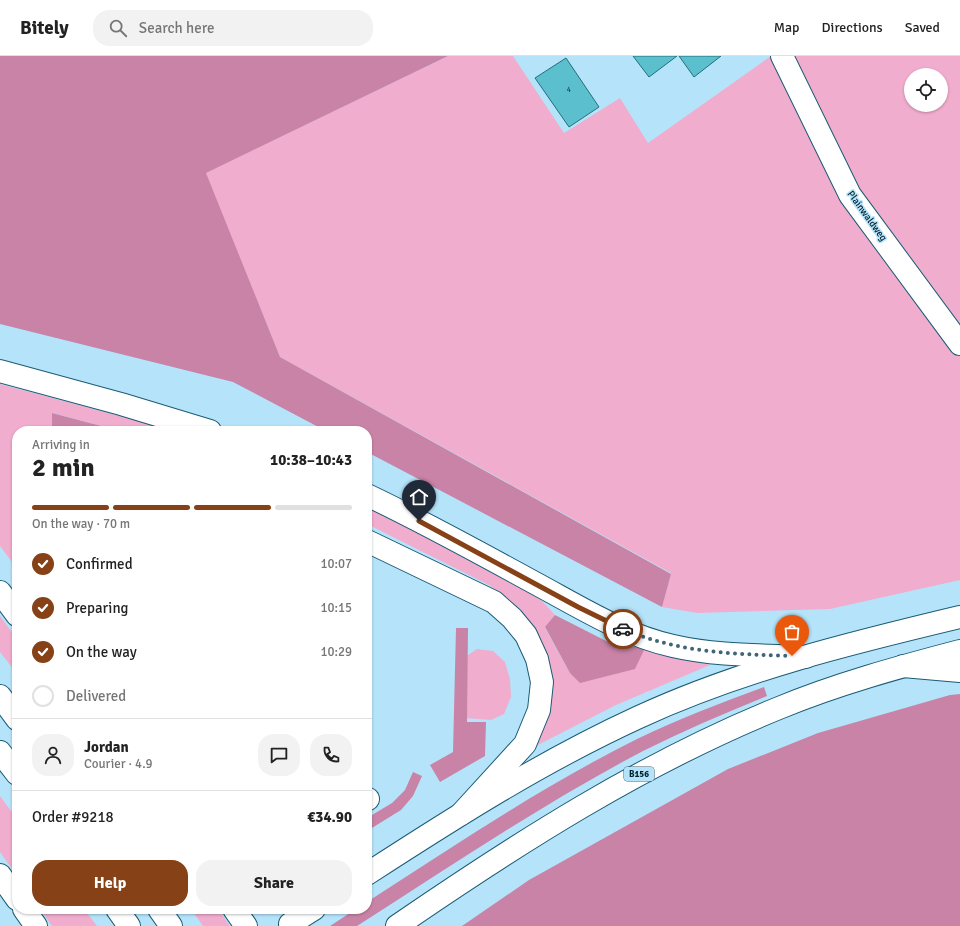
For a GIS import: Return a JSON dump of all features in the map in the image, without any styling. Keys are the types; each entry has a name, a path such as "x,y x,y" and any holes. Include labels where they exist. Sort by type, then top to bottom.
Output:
{"main road":[{"name":"Plainwaldweg","path":"782,56 850,195 960,344"},
{"path":"0,371 128,406 194,426"},
{"path":"372,498 455,540 602,619 649,639 672,646 715,653 806,657"},
{"path":"372,543 494,602 512,618 526,635 537,659 542,682 539,710 525,744 461,814"},
{"path":"0,592 12,608"},
{"path":"372,871 461,814 572,749 638,717 739,678 806,657 960,617"},
{"name":"B156","path":"397,926 610,789 722,733 780,708 903,666 960,651"},
{"path":"903,666 960,671"},
{"path":"0,696 12,712"},
{"path":"0,752 12,768"},
{"path":"0,875 12,892"},
{"path":"28,914 36,926"},
{"path":"121,914 129,926"},
{"path":"163,914 171,926"},
{"path":"238,914 246,926"},
{"path":"290,924 306,914"}],"shaded area":[{"path":"0,56 448,56 206,173 280,357 671,574 662,607 372,455 372,426 317,426 233,382 0,324"},
{"path":"448,56 513,56 564,133 620,98 648,143 771,56 960,56 960,580 830,609 697,613 662,607 671,573 280,357 205,173"},
{"path":"0,384 157,426 101,426 53,413 52,426 12,426 12,562 0,546"},
{"path":"52,413 101,426 52,426"},
{"path":"372,508 525,588 543,602 555,615 545,628 570,673 645,648 710,665 616,705 534,747 544,728 549,710 528,620 511,602 489,585 372,526"},
{"path":"555,615 614,645 645,648 635,669 580,683 570,673 545,627"},
{"path":"0,616 12,632 12,668 0,652"},
{"path":"456,628 468,628 467,722 486,722 485,756 440,782 430,765 453,752"},
{"path":"477,649 493,651 505,662 510,679 511,697 504,714 491,720 465,718 465,657"},
{"path":"764,687 767,696 673,736 606,771 534,813 357,926 330,926 348,914 372,914 372,899 533,796 637,739 716,705"},
{"path":"960,694 960,926 462,926 529,880 728,769 818,733 950,695"},
{"path":"413,772 422,776 413,796 401,810 372,828 372,815 392,803 405,790"},
{"path":"0,796 12,812 12,869 0,852"},
{"path":"44,914 88,914 97,926 52,926"},
{"path":"195,914 222,914 230,926 203,926"}],"building":[{"path":"633,56 677,56 649,77"},
{"path":"679,56 721,56 694,77"},
{"path":"566,58 599,107 569,127 535,78"}],"way so far":[{"path":"623,629 672,646 693,650 715,653 792,656"}],"route":[{"path":"419,521 578,607 623,629"}]}
